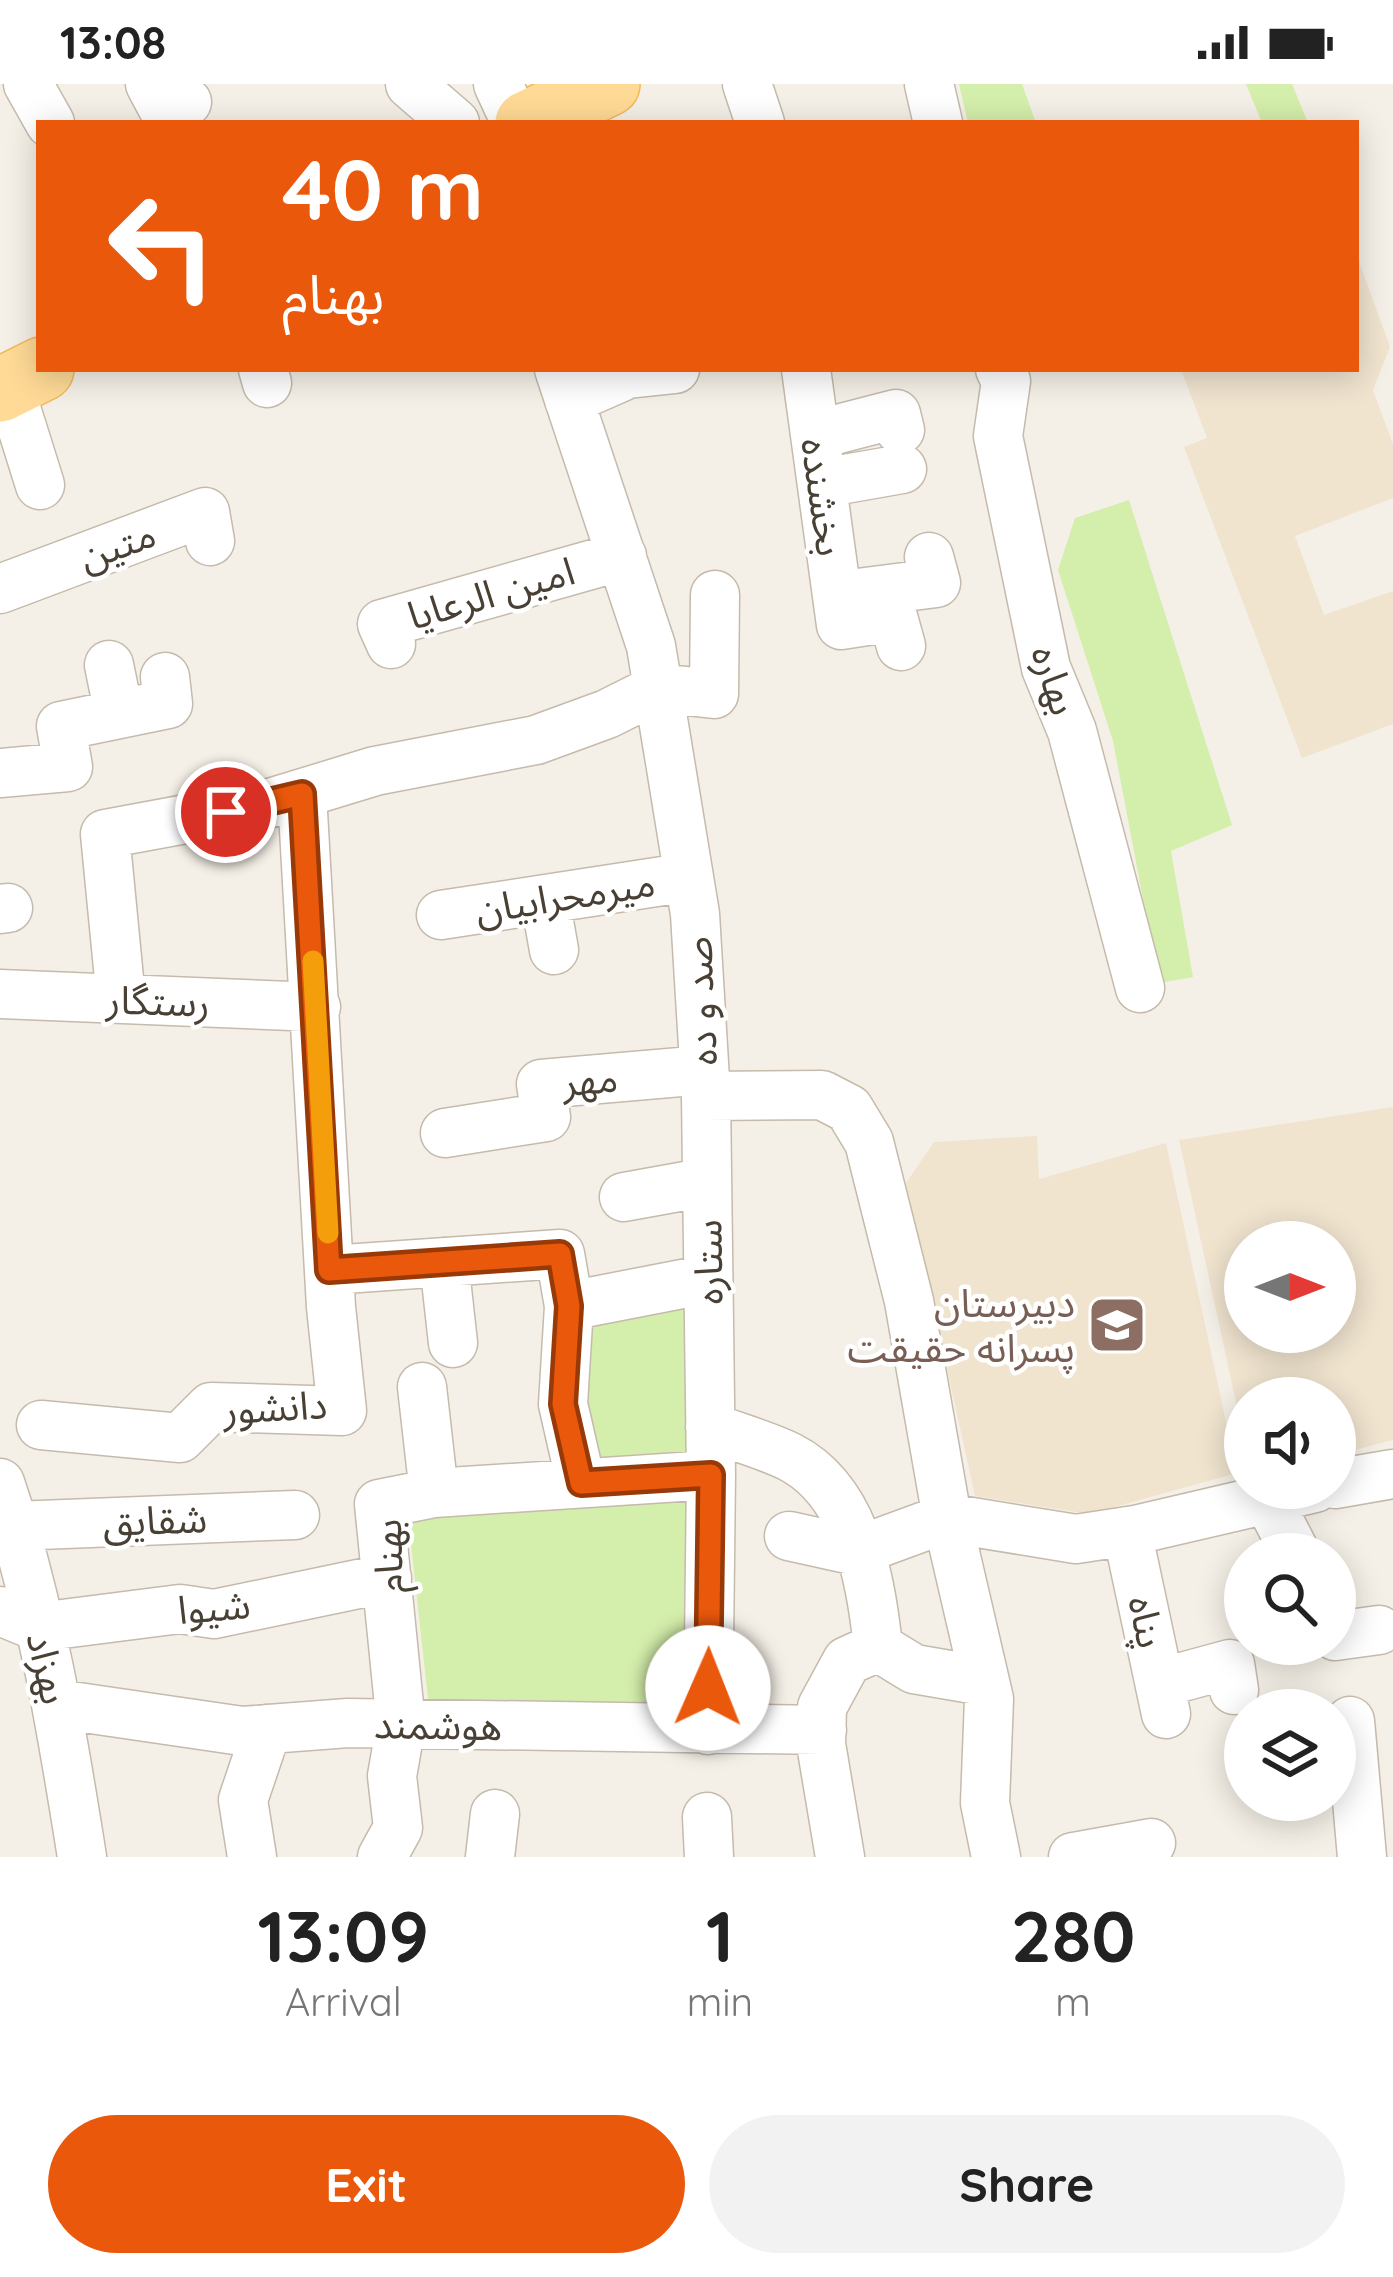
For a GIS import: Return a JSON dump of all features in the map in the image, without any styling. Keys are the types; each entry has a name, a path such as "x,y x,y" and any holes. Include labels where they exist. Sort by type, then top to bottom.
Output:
{"main road":[{"path":"533,120 608,84"}],"street":[{"path":"410,84 452,120"},
{"path":"498,84 515,120"},
{"path":"747,84 759,120"},
{"path":"929,84 937,120"},
{"path":"564,385 647,372"},
{"name":"بخشنده","path":"806,372 839,610"},
{"name":"بهاره","path":"1002,372 1006,381 998,436 1046,668 1072,731 1140,988"},
{"path":"17,382 40,485"},
{"name":"صد و ده","path":"564,385 651,646 695,914 705,1083 822,1095 849,1109 869,1142 909,1301 947,1518 989,1699 986,1803 996,1857"},
{"path":"815,435 896,414 901,449 822,483"},
{"name":"متین","path":"0,589 205,512 210,542"},
{"name":"امین الرعایا","path":"391,644 382,624 622,556"},
{"path":"839,610 936,583 929,557"},
{"path":"121,999 105,834 267,804 375,771 536,740 607,714 658,688 713,694 715,595"},
{"path":"839,610 893,617 901,646"},
{"path":"109,664 119,714"},
{"path":"0,773 68,767 61,726 168,704 165,677"},
{"name":"دانشور","path":"41,1425 180,1438 211,1408 342,1411 329,1270 302,794"},
{"name":"میرمحرابیان","path":"441,915 689,878"},
{"path":"545,899 554,950"},
{"name":"رستگار","path":"0,994 316,1007"},
{"name":"مهر","path":"445,1133 547,1117 541,1084 705,1083"},
{"name":"ستاره","path":"705,1083 711,1475 708,1730"},
{"path":"624,1196 707,1182"},
{"path":"329,1270 560,1254 569,1306 563,1404 581,1483"},
{"path":"444,1262 453,1342"},
{"path":"569,1306 709,1279"},
{"path":"422,1387 434,1493"},
{"path":"710,1427 791,1458 826,1482 841,1502 868,1581 878,1647 914,1669 984,1681"},
{"path":"1356,1480 1393,1474"},
{"name":"بهنام","path":"382,1857 398,1828 392,1776 401,1725 380,1504 434,1493 711,1475"},
{"name":"شقایق","path":"7,1504 152,1504 298,1514"},
{"name":"بهزاد","path":"7,1504 20,1619 56,1704 82,1857"},
{"path":"789,1536 857,1551 947,1518 1076,1539 1224,1508"},
{"name":"پناه","path":"1127,1531 1163,1698 1230,1664 1234,1689"},
{"name":"شیوا","path":"20,1619 180,1609 214,1614 387,1578"},
{"path":"840,1857 822,1707 848,1661 878,1647"},
{"name":"هوشمند","path":"56,1704 242,1731 348,1723 822,1730"},
{"path":"252,1857 243,1801 267,1729"},
{"path":"1358,1750 1362,1855"},
{"path":"1073,1857 1151,1843"}],"shaded area":[{"path":"1359,261 1390,347 1373,390 1393,444 1393,498 1295,536 1324,615 1393,591 1393,724 1302,758 1184,447 1207,438 1182,372 1359,372"},
{"path":"1393,1107 1393,1440 1356,1450 1356,1377 1230,1377 1225,1353 1356,1353 1356,1221 1224,1221 1224,1347 1179,1140"},
{"path":"1037,1136 1039,1179 1166,1143 1224,1413 1224,1477 1089,1514 975,1496 906,1183 934,1142"}],"green space":[{"path":"959,84 1022,84 1035,120 967,120"},
{"path":"1246,84 1292,84 1307,120 1261,120"},
{"path":"1129,500 1232,825 1171,851 1193,977 1159,983 1113,741 1058,570 1075,518"},
{"path":"693,1307 697,1704 429,1708 408,1517 592,1508 583,1314"}],"slow traffic":[{"path":"313,961 328,1233"}],"place":[{"name":"دبیرستان پسرانه حقیقت","path":"1117,1325"}],"route":[{"path":"226,812 302,794 329,1270 560,1254 569,1306 563,1404 581,1483 711,1475 708,1688"}]}
